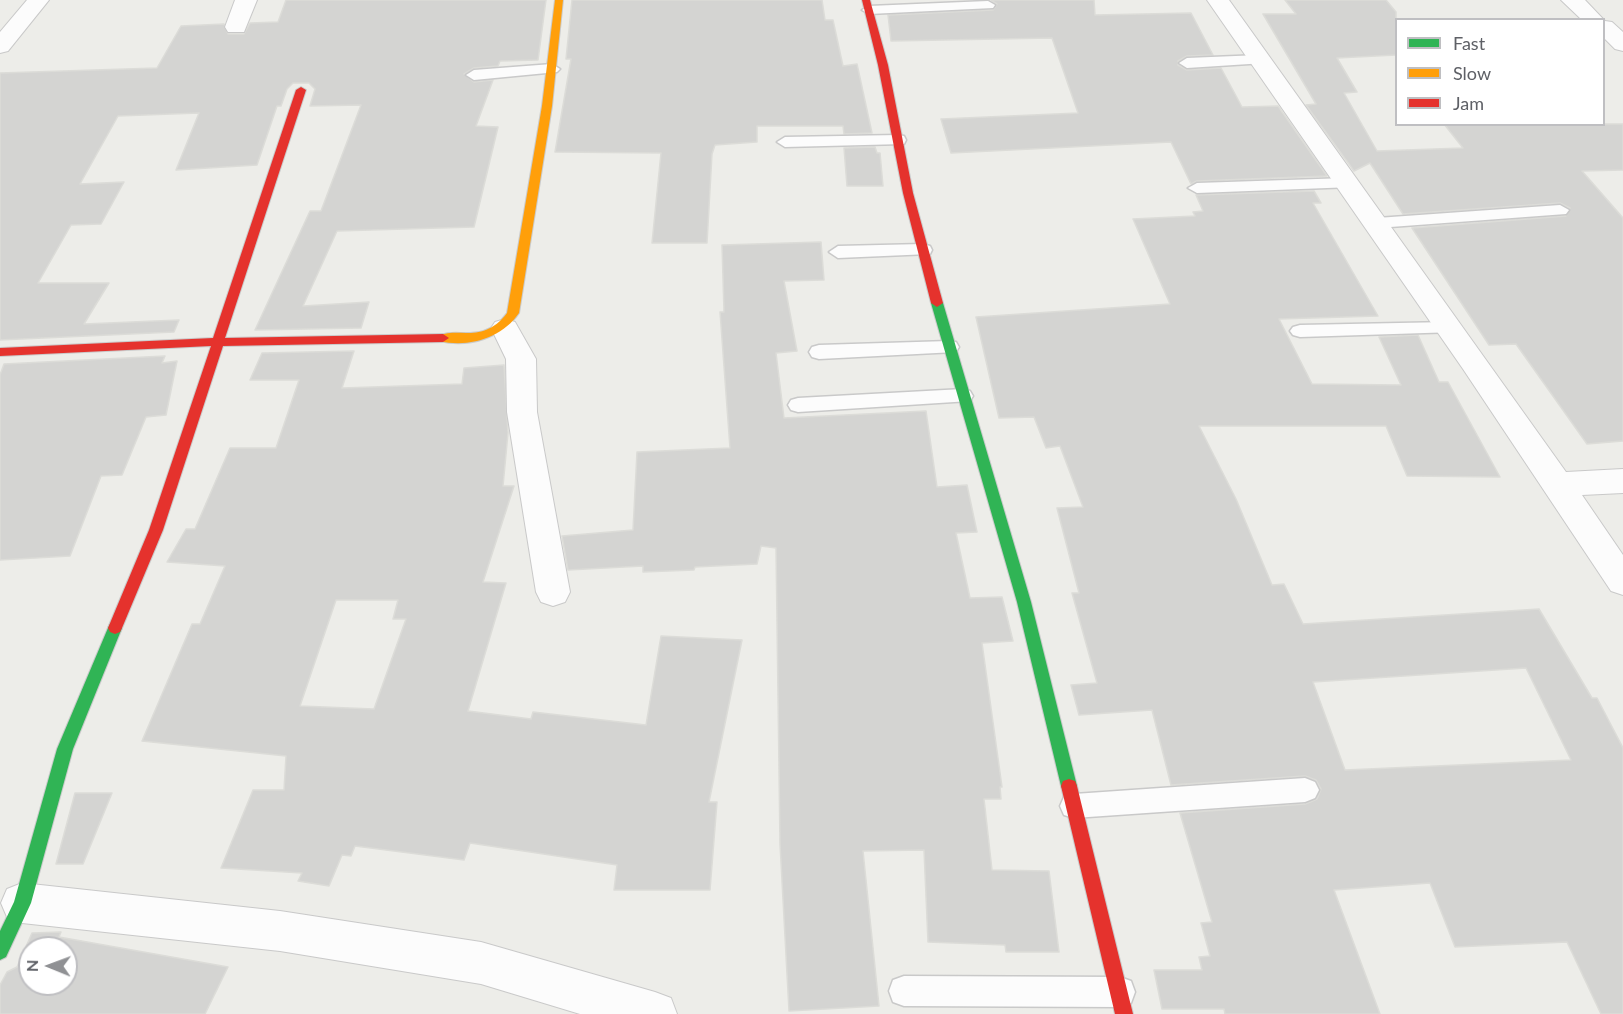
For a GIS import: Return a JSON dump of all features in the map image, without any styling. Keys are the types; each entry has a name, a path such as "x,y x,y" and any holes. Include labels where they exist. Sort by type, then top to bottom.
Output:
{"street":[{"path":"0,46 38,0"},
{"path":"236,27 246,0"},
{"path":"0,352 218,342 470,338 490,335 506,328 513,313 552,69 559,0"},
{"path":"1218,0 1377,222 1623,582"},
{"path":"1572,0 1593,18"},
{"path":"868,5 884,65 923,250 963,396 1024,602 1122,1003"},
{"path":"1605,28 1623,44"},
{"path":"0,951 22,903 65,749 156,530 301,90"},
{"path":"506,328 521,359 522,412 553,592"},
{"path":"1558,484 1623,481"},
{"path":"22,903 280,931 481,963 655,1014"}],"lane":[{"path":"868,5 988,5"},
{"path":"1187,63 1260,60"},
{"path":"474,75 552,69"},
{"path":"785,142 898,140"},
{"path":"1197,188 1347,183"},
{"path":"1377,222 1560,210"},
{"path":"838,252 923,250"},
{"path":"1300,331 1449,328"},
{"path":"819,352 949,347"},
{"path":"798,405 963,396"},
{"path":"1074,806 1305,790"},
{"path":"904,991 1122,1003"}],"building":[{"path":"286,0 546,0 538,60 500,61 498,66 474,68 464,74 474,82 493,80 476,126 498,127 474,227 337,231 303,306 369,302 361,328 255,330 310,211 321,211 361,105 310,106 315,89 309,83 293,83 287,89 281,106 277,106 257,165 176,170 199,113 118,116 80,184 124,182 101,224 71,225 38,283 109,283 84,324 179,320 174,332 0,340 0,73 157,68 181,26 224,24 228,34 244,34 250,23 278,22"},
{"path":"572,0 822,0 825,20 833,20 843,66 857,64 872,133 844,134 843,126 757,126 757,142 715,145 712,154 707,243 652,243 661,153 555,152 571,59 566,59"},
{"path":"991,0 1094,0 1095,15 1191,13 1213,55 1187,56 1178,61 1178,65 1187,70 1221,68 1242,107 1278,106 1327,176 1197,181 1191,184 1171,142 951,153 941,119 1078,113 1052,38 891,41 888,15 993,10 997,4"},
{"path":"1285,0 1386,0 1396,12 1395,55 1337,58 1357,92 1344,93 1377,151 1463,148 1446,126 1623,124 1623,170 1582,171 1623,218 1623,441 1587,444 1516,344 1489,345 1412,228 1566,216 1570,208 1560,203 1403,214 1370,163 1354,171 1306,105 1316,104 1263,14 1296,14"},
{"path":"875,147 877,153 880,153 883,186 847,186 844,148"},
{"path":"1314,191 1321,203 1313,203 1378,316 1279,319 1312,384 1401,385 1379,337 1418,335 1439,382 1448,382 1500,477 1407,476 1386,426 1199,426 1236,499 1272,585 1284,584 1303,624 1539,609 1592,698 1597,698 1623,748 1623,1014 1601,1014 1567,942 1455,947 1430,883 1334,890 1380,1014 1225,1014 1224,1009 1162,1009 1154,970 1202,970 1199,957 1210,956 1201,923 1212,922 1180,813 1305,804 1317,799 1321,789 1316,780 1305,776 1171,785 1152,710 1079,715 1071,685 1097,683 1072,593 1079,593 1057,508 1083,507 1060,446 1046,448 1034,417 999,418 976,317 1170,304 1133,219 1195,216 1193,212 1203,211 1196,195","holes":["1526,668 1571,760 1345,770 1313,682"]},
{"path":"821,242 824,280 784,281 797,351 776,353 784,418 926,411 937,487 967,485 977,532 956,533 970,598 1002,597 1013,641 982,643 1002,787 1000,787 1001,799 984,799 992,870 1049,871 1059,952 1006,952 1005,945 928,942 924,850 863,851 879,1006 789,1011 780,844 776,548 761,546 757,564 643,572 643,566 568,570 562,536 633,530 637,452 730,448 720,312 724,312 722,245"},
{"path":"354,351 342,388 462,384 464,368 504,365 508,433 503,486 514,486 483,582 506,583 468,711 531,719 533,712 646,725 661,636 742,640 709,802 717,802 710,890 614,890 617,865 470,843 464,860 355,846 351,856 342,855 329,886 298,881 302,873 221,868 253,790 284,790 286,756 142,741 192,624 200,624 225,566 167,562 186,529 195,529 230,448 276,448 299,380 250,380 262,353","holes":["336,600 398,600 393,619 406,619 374,709 300,706"]},
{"path":"165,356 162,363 177,361 166,415 146,417 122,475 101,476 70,556 0,560 0,375 4,364"},
{"path":"75,793 112,793 83,864 56,864"},
{"path":"61,932 59,936 31,936 32,933"},
{"path":"78,940 228,967 205,1014 0,1014 0,985 7,972 18,965 18,996 78,996"}],"traffic: fast":[{"path":"937,303 1024,602 1069,786"},
{"path":"0,951 22,903 65,749 115,628"}],"traffic: slow":[{"path":"443,338 473,337 491,333 507,322 513,313 547,106 559,0"}],"traffic: jam":[{"path":"866,0 883,65 908,193 937,303"},
{"path":"301,90 218,342 443,338"},
{"path":"0,352 218,342 156,530 115,628"},
{"path":"1069,786 1124,1014"}]}
